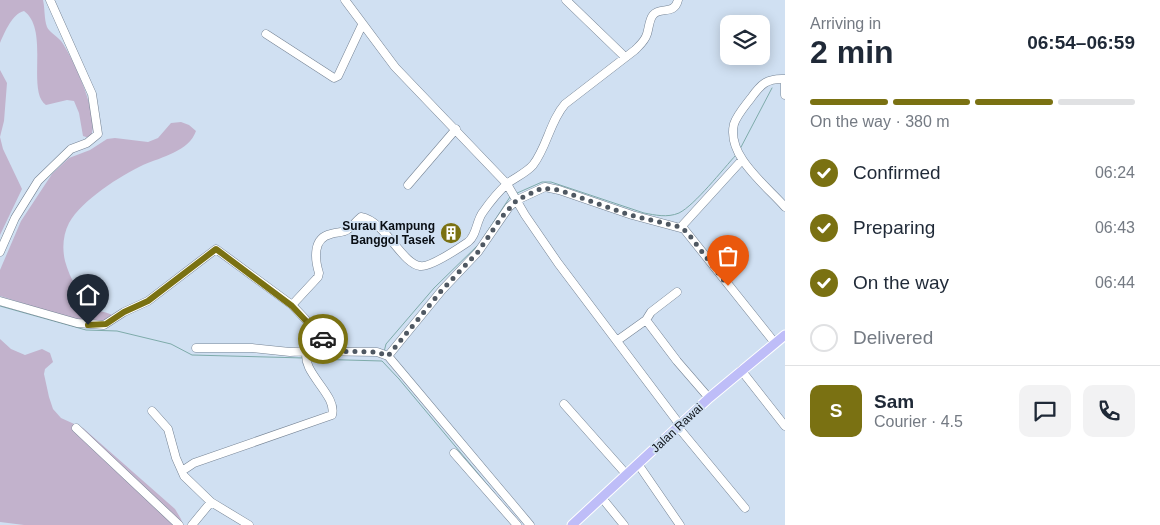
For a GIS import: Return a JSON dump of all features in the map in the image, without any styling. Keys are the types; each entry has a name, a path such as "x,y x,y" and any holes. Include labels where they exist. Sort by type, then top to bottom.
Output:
{"main road":[{"name":"Jalan Rawai","path":"572,525 709,398 785,335"}],"street":[{"path":"0,252 15,218 38,180 71,149 87,143 98,134 92,94 50,0"},
{"path":"345,0 395,67 508,185 525,215 558,263 618,340 679,426 745,508"},
{"path":"566,0 625,57"},
{"path":"474,247 473,237 481,214 508,185 532,166 557,115 565,104 643,43 654,14 671,10 676,6 678,0"},
{"path":"266,34 334,78 338,76 362,25"},
{"path":"785,95 785,79 766,81 760,85 735,124 735,145 742,160 785,207"},
{"path":"408,185 456,129"},
{"path":"680,227 742,160"},
{"path":"387,355 442,290 474,247 516,199 549,187 639,217 680,227 687,232 775,343"},
{"path":"292,306 320,273 315,256 320,242 328,235 348,230 361,217 367,218 384,232 411,263 420,266 429,265 474,247"},
{"path":"0,301 77,323 104,325 148,301 216,249 292,306 323,338 322,351"},
{"path":"618,340 646,320 651,312 677,292"},
{"path":"646,320 709,398"},
{"path":"196,348 252,348 290,352 307,356 322,351 377,352 387,355 530,525"},
{"path":"182,471 188,466 203,460 332,415 332,405 307,356"},
{"path":"741,370 785,426"},
{"path":"564,404 627,475"},
{"path":"152,411 168,429 176,458 192,486 211,502 249,525"},
{"path":"76,428 179,525"},
{"path":"454,453 517,525"},
{"path":"638,464 680,525"},
{"path":"602,498 624,525"},
{"path":"192,525 211,502"}],"shaded area":[{"path":"0,0 43,0 47,27 66,49 79,74 90,105 93,130 89,138 83,136 79,113 74,101 67,100 46,105 40,98 37,75 36,32 32,20 24,11 12,20 0,43"},
{"path":"0,70 7,83 4,121 0,137"},
{"path":"181,122 189,125 196,131 187,144 113,182 92,197 75,214 67,228 64,237 64,251 65,261 70,274 80,293 95,309 112,315 107,322 79,321 0,296 0,270 21,221 52,174 69,158 90,150 107,139 115,138 148,142 158,138 171,123"},
{"path":"0,137 3,149 22,189 0,235"},
{"path":"0,339 11,349 25,355 42,349 50,353 53,362 45,369 44,374 53,409 61,418 83,428 175,509 183,525 24,525 0,522"}],"waterway":[{"path":"740,149 772,88"},
{"path":"515,194 542,182 551,182 644,213 661,216 670,215 679,213 693,203 736,155"},
{"path":"483,238 510,197"},
{"path":"384,352 386,344 434,288 478,245"},
{"path":"0,306 86,330 117,331 171,344 192,355 304,358"},
{"path":"311,359 382,361 511,513"}],"way so far":[{"path":"323,339 322,351 377,352 388,356 442,290 478,252 509,207 517,200 542,188 549,187 630,215 654,222 671,224 684,229 728,286"}],"place":[{"name":"Surau Kampung Banggol Tasek","path":"451,233"}],"route":[{"path":"88,325 106,324 124,312 138,307 216,249 292,306 323,339"}]}
